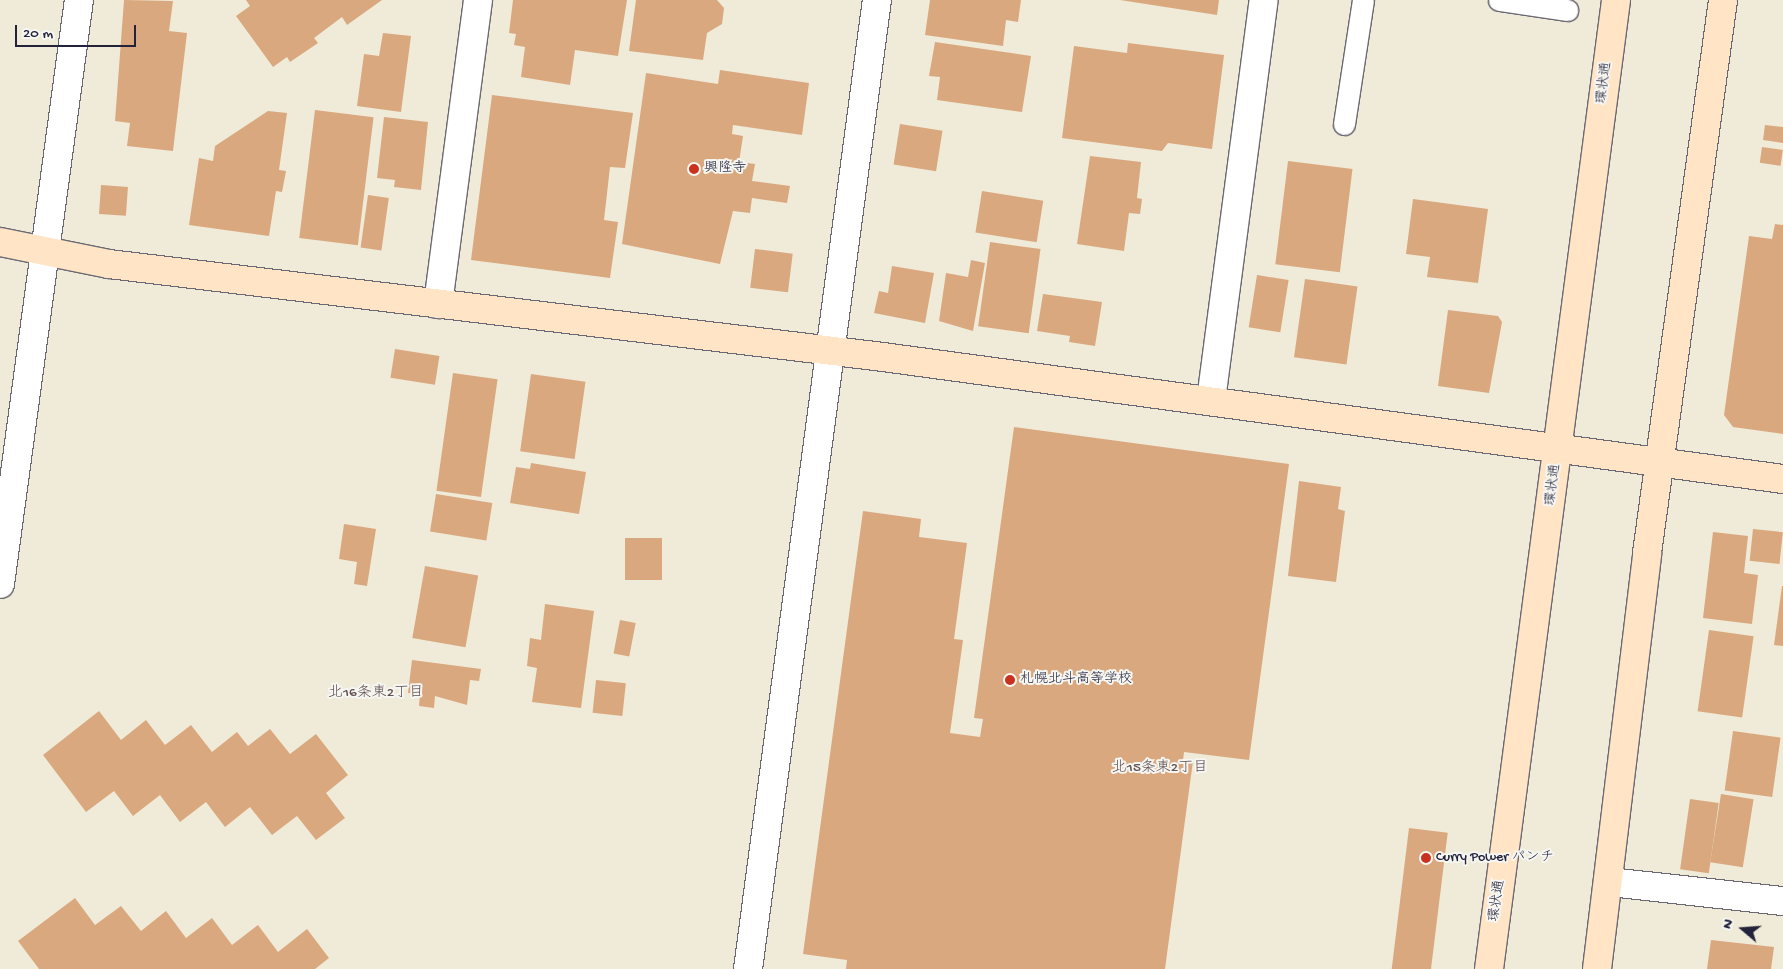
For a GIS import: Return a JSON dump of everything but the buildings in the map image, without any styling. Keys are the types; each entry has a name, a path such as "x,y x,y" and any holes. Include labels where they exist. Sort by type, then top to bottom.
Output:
{"street":[{"path":"0,584 79,0"},
{"path":"438,304 478,0"},
{"path":"748,969 834,351 877,0"},
{"path":"1211,400 1264,0"},
{"name":"環状通","path":"1489,969 1616,0"},
{"path":"1598,969 1610,882 1647,554 1662,462 1722,0"},
{"path":"0,242 46,248 109,264 834,351 1211,400 1783,479"},
{"path":"1610,882 1783,901"}],"lane":[{"path":"1344,124 1363,0"},
{"path":"1499,0 1567,10"}],"place":[{"name":"興隆寺","path":"694,169"},
{"name":"札幌北斗高等学校","path":"1010,680"},
{"name":"Curry Power パンチ","path":"1426,858"}],"district":[{"name":"北16条東2丁目","path":"376,694"},
{"name":"北15条東2丁目","path":"1160,769"}]}
